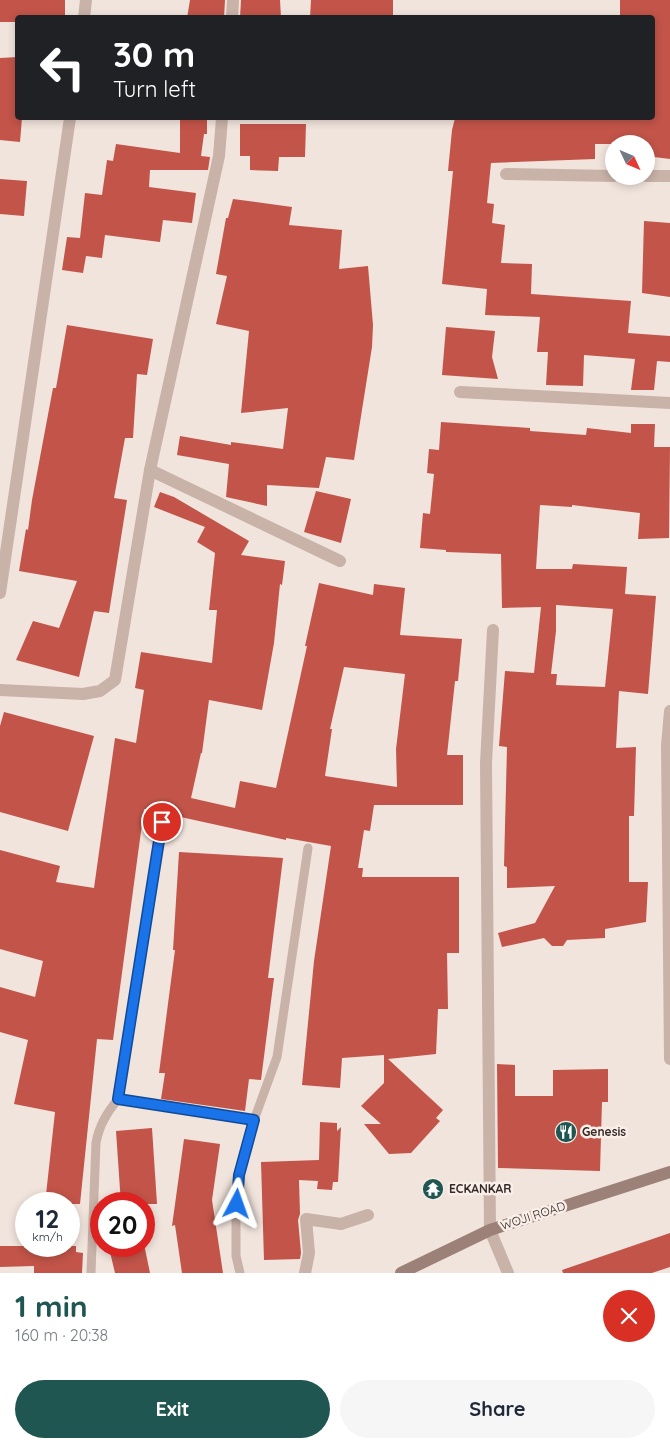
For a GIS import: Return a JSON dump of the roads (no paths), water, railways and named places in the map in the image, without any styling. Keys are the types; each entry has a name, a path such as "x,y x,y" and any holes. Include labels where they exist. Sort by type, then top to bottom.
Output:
{"main road":[{"name":"WOJI ROAD","path":"401,1273 490,1230 670,1172"}],"street":[{"path":"84,15 86,0"},
{"path":"232,15 233,0"},
{"path":"0,593 70,120"},
{"path":"0,690 83,694 100,691 115,680 150,470 219,156 222,120"},
{"path":"506,174 605,176"},
{"path":"655,176 670,176"},
{"path":"460,392 670,403"},
{"path":"150,470 340,561"},
{"path":"493,630 486,763 490,1230 508,1273"},
{"path":"670,712 667,745 670,1059"},
{"path":"305,1273 308,1253 306,1218 341,1224 368,1215"}],"lane":[{"path":"91,1273 98,1129 118,1099 162,822"},
{"path":"240,1273 236,1256 239,1175 254,1120 277,1057 308,848"},
{"path":"118,1099 254,1120"}],"place":[{"name":"Genesis","path":"566,1132"},
{"name":"ECKANKAR","path":"433,1189"}]}
